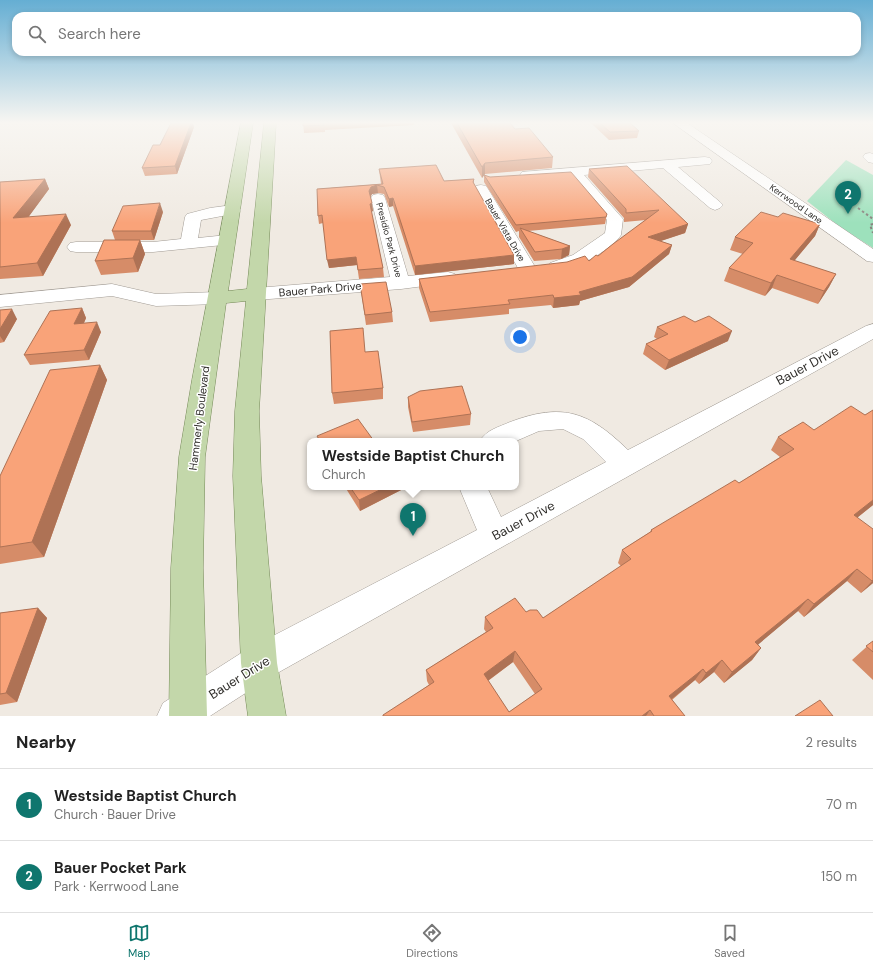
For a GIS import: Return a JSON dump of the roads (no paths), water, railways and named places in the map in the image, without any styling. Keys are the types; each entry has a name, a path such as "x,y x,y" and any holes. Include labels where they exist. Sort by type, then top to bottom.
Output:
{"main road":[{"name":"Hammerly Boulevard","path":"184,714 187,568 192,457 203,380 242,156"},
{"path":"267,156 247,411 247,476 259,663 267,716"},
{"path":"239,174 266,173"},
{"path":"218,298 256,294"}],"street":[{"name":"Kerrwood Lane","path":"727,156 873,257"},
{"path":"513,176 705,161"},
{"path":"666,164 715,205"},
{"path":"506,272 565,265 581,258 613,236 615,220 573,171"},
{"name":"Bauer Vista Drive","path":"481,189 528,270"},
{"name":"Presidio Park Drive","path":"378,198 401,283"},
{"path":"189,244 193,217 232,210"},
{"path":"76,247 153,247 227,240"},
{"name":"Bauer Park Drive","path":"256,294 401,283 468,276"},
{"path":"0,301 112,290 156,300 218,298"},
{"name":"Bauer Drive","path":"184,714 259,663 873,330"},
{"path":"500,438 528,425 549,420 567,420 586,429 626,464"},
{"path":"474,490 494,535"}],"place":[{"name":"Bauer Pocket Park","path":"848,214"},
{"name":"Westside Baptist Church","path":"413,536"}]}
